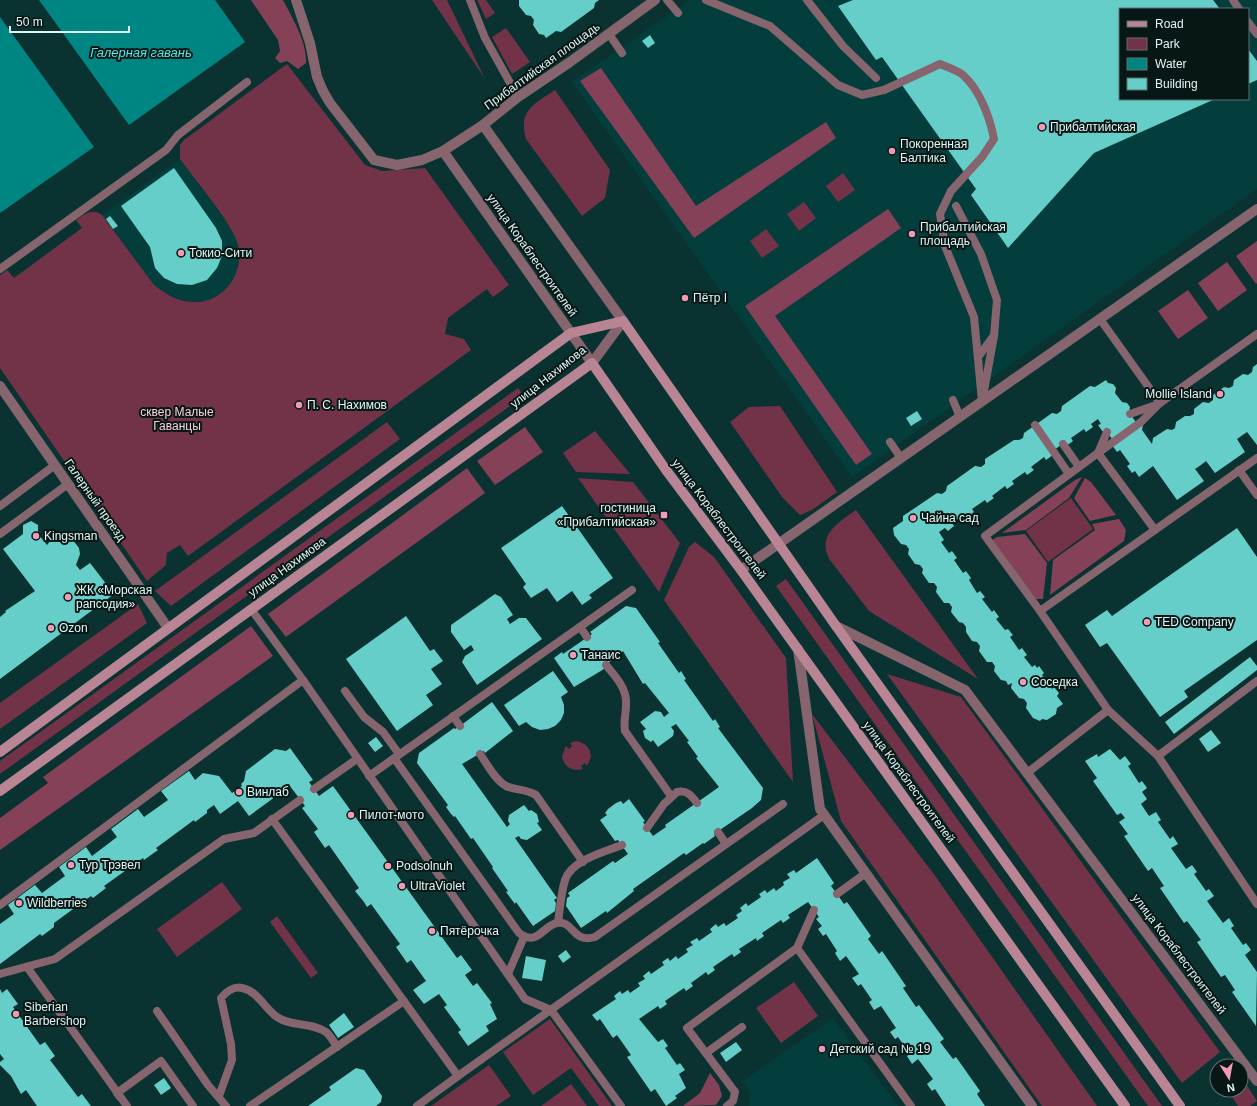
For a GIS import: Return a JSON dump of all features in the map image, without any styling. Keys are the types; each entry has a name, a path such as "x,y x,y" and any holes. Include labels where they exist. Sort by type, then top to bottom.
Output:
{"main road":[{"name":"улица Нахимова","path":"0,752 571,334 623,321"},
{"name":"улица Кораблестроителей","path":"623,321 836,626 1180,1106"},
{"name":"улица Нахимова","path":"0,791 592,363"},
{"name":"улица Кораблестроителей","path":"592,363 666,470 741,570 1125,1106"}],"street":[{"path":"296,0 310,43 317,77 323,91 330,104 374,160 397,165 422,160 443,151"},
{"name":"Прибалтийская площадь","path":"443,151 483,125 518,97 655,0"},
{"name":"улица Кораблестроителей","path":"483,125 623,321"},
{"name":"улица Кораблестроителей","path":"443,151 592,363"},
{"path":"741,570 1257,209"},
{"name":"улица Нахимова","path":"592,363 623,321"},
{"name":"Галерный проезд","path":"0,386 168,628"},
{"name":"улица Кораблестроителей","path":"836,626 965,690 1257,1081"},
{"path":"798,649 820,809 1032,1106"}],"lane":[{"path":"470,0 485,38 518,97"},
{"path":"667,0 678,13"},
{"path":"706,0 770,26 838,86 862,95 884,90 940,64 963,75 977,94 990,120 994,139 982,157 951,191 940,214 945,246 974,317 982,401"},
{"path":"807,0 843,46 876,78"},
{"path":"1249,23 1257,34"},
{"path":"609,34 622,53"},
{"path":"0,269 166,150 178,135 247,82"},
{"path":"956,206 981,254 997,300 994,336 982,401"},
{"path":"1100,319 1160,403"},
{"path":"1257,334 1160,403 1141,422 985,536 1040,611 1108,710 1158,756 1257,904"},
{"path":"978,357 994,336"},
{"path":"953,400 960,417"},
{"path":"1130,414 1160,403"},
{"path":"1035,425 1070,474"},
{"path":"1098,453 1107,432"},
{"path":"890,442 901,458"},
{"path":"1063,444 1079,467"},
{"path":"1098,453 1155,530"},
{"path":"1040,611 1257,458"},
{"path":"0,506 54,465"},
{"path":"1239,470 1257,495"},
{"path":"0,534 68,484"},
{"path":"369,776 632,590"},
{"path":"251,609 303,680 525,999 551,1010 621,1106"},
{"path":"580,627 587,638"},
{"path":"606,665 624,690 626,701 623,722 625,731 671,796"},
{"path":"0,905 303,680"},
{"path":"1158,756 1257,681"},
{"path":"345,690 364,718 384,732 397,756 519,933 524,937 537,936 558,922 569,926 580,938 588,940 595,937 783,804"},
{"path":"1028,773 1108,710"},
{"path":"453,716 460,726"},
{"path":"480,754 500,782 507,787 527,790 536,795 583,862"},
{"path":"314,789 357,759"},
{"path":"646,828 671,796 677,792 687,792 697,803"},
{"path":"0,974 55,959 224,840 254,833 300,800"},
{"path":"417,1106 824,815"},
{"path":"272,819 458,1076"},
{"path":"718,832 726,844"},
{"path":"558,922 566,879 571,871 598,853 622,845"},
{"path":"837,894 866,873"},
{"path":"727,1106 733,1101 735,1092 687,1028 797,948 814,910"},
{"path":"508,974 524,937"},
{"path":"797,948 911,1106"},
{"path":"27,967 127,1106"},
{"path":"219,1096 232,1060 231,1044 221,998 228,991 241,987 253,993 276,1016 287,1023 322,1030 337,1047"},
{"path":"250,1106 404,1001"},
{"path":"157,1011 208,1085 226,1106"},
{"path":"706,1053 742,1028"},
{"path":"117,1093 161,1061 193,1106"}],"shaded area":[{"path":"251,0 283,0 302,39 306,55 306,63 298,69 287,61 280,63 275,58 280,51 278,40"},
{"name":"Прибалтийская площадь","path":"690,0 1257,0 1257,189 852,477 572,82"},
{"path":"601,68 696,206 826,122 836,138 694,238 580,81"},
{"path":"180,159 232,230 238,244 239,258 237,270 232,282 220,294 206,301 192,302 164,294 154,285 102,215"},
{"path":"888,209 901,228 775,316 872,454 856,465 745,306"},
{"path":"1257,241 1257,283 1256,284 1236,256"},
{"path":"1227,262 1247,290 1218,311 1198,283"},
{"path":"1188,290 1208,318 1178,339 1158,311"},
{"path":"525,427 543,452 495,485 477,461"},
{"path":"467,468 485,493 286,637 268,614"},
{"path":"1082,477 1069,498 1026,530 1002,533 1075,480"},
{"path":"1085,478 1091,482 1116,515 1090,521 1074,498"},
{"path":"1119,519 1126,530 1124,541 1050,595 1053,560 1095,530 1092,524"},
{"path":"1025,534 1047,563 1043,599 1036,599 991,541 997,537"},
{"path":"251,626 273,656 0,850 0,818 48,783 43,777"},
{"name":"Детский сад № 19","path":"833,1018 898,1106 749,1106 750,1092 743,1081"},
{"path":"710,1073 719,1085 722,1096 716,1105 683,1106 700,1093"}],"green space":[{"path":"432,0 447,0 485,79"},
{"path":"477,0 486,0 495,13 486,19"},
{"path":"506,28 530,62 512,74 492,37"},
{"name":"сквер Малые Гаванцы","path":"287,64 365,165 382,171 425,168 509,285 493,297 487,289 448,318 445,334 464,339 471,350 188,556 180,545 167,553 166,565 147,581 0,368 0,275 7,270 14,278 82,228 76,220 89,213 95,212 102,215 154,285 162,291 176,299 192,302 213,298 222,292 235,276 239,256 238,245 235,236 221,214 180,159 180,145 184,140"},
{"path":"555,90 610,170 605,198 582,216 526,139 524,121 526,114 540,99"},
{"path":"843,173 855,190 838,202 826,186"},
{"path":"804,202 816,218 799,231 787,214"},
{"path":"766,229 779,246 762,258 750,241"},
{"path":"518,388 524,396 0,774 0,761"},
{"path":"780,406 837,492 812,510 800,515 782,497 730,422 749,407"},
{"path":"387,422 400,439 171,606 155,591"},
{"path":"595,431 630,474 576,472 563,453"},
{"path":"578,478 633,482 680,543 659,592"},
{"path":"1071,498 1093,529 1048,562 1026,531"},
{"path":"856,510 978,679 869,611 830,560 826,551 827,537 836,525"},
{"path":"695,542 714,557 786,658 793,782 664,600 689,547"},
{"path":"786,579 1162,1106 1148,1106 776,586"},
{"path":"138,604 147,623 0,729 0,703"},
{"path":"887,674 961,697 1220,1052 1213,1058 1209,1058 1209,1061 1182,1083"},
{"path":"812,714 933,873 1097,1106 1042,1106 841,821"},
{"path":"576,741 586,746 590,751 591,757 587,766 585,763 581,766 583,769 579,770 569,768 562,756 566,746 569,749 572,746 570,743"},
{"path":"222,882 242,909 177,957 157,929"},
{"path":"277,916 318,973 311,978 270,922"},
{"path":"794,982 818,1016 781,1043 756,1008"},
{"path":"550,1019 612,1106 599,1106 571,1068 533,1095 503,1052"},
{"path":"489,1065 511,1096 496,1106 431,1106"},
{"path":"571,1084 587,1106 541,1106"},
{"path":"1249,1089 1257,1101 1250,1106 1238,1106 1233,1098 1249,1098"}],"water":[{"name":"Галерная гавань","path":"39,0 215,0 245,42 129,125"},
{"path":"0,17 94,147 0,213"}],"building":[{"path":"519,0 599,0 595,3 594,8 561,32 556,31 546,38 544,35 539,34 533,25 534,20 531,16 526,15 519,6"},
{"name":"Прибалтийская","path":"853,0 1213,0 1219,8 1119,8 1119,100 1213,100 1094,153 1008,248 971,195 976,189 882,57 876,60 838,6"},
{"path":"650,35 655,43 648,48 642,41"},
{"path":"1249,50 1257,61 1257,80 1249,84"},
{"path":"174,168 216,228 222,241 222,256 217,268 207,280 192,285 177,284 164,278 155,268 150,247 121,206"},
{"path":"110,216 118,226 113,229 106,219"},
{"path":"1257,364 1257,445 1247,432 1237,439 1245,452 1215,473 1206,461 1195,469 1204,481 1177,500 1153,466 1139,477 1135,471 1132,473 1127,466 1130,464 1120,450 1117,452 1112,445 1115,443 1107,432 1103,432 1098,425 1101,424 1098,419 1091,424 1093,427 1086,432 1084,429 1071,438 1073,441 1066,446 1064,443 1051,452 1053,455 1046,460 1044,457 1031,467 1034,470 1027,475 1025,472 1012,481 1014,484 1007,489 1005,486 992,496 994,498 987,503 985,500 972,509 974,512 967,517 965,514 952,523 954,526 948,531 945,528 939,532 944,540 941,542 949,553 952,551 957,558 954,560 963,573 966,571 971,578 969,580 977,593 980,591 985,597 982,599 992,612 994,610 999,617 996,619 1005,630 1008,629 1013,635 1010,637 1019,650 1022,648 1027,655 1024,657 1032,667 1035,665 1037,668 1039,666 1044,673 1042,675 1052,689 1054,687 1059,693 1057,696 1063,704 1057,708 1056,714 1047,720 1042,719 1040,721 1033,718 1026,708 1027,703 1024,699 1019,698 1011,688 1012,683 1008,685 1006,681 1001,680 994,671 995,666 992,662 987,662 979,651 980,646 977,642 972,641 966,632 966,627 963,623 959,622 951,612 952,607 949,603 944,603 936,592 937,587 934,583 929,583 922,573 923,569 920,565 915,564 908,554 909,549 906,545 901,544 894,535 893,528 903,521 903,516 937,493 942,494 946,491 947,486 975,466 981,467 985,464 985,459 1014,440 1023,438 1024,433 1052,413 1057,414 1061,411 1062,406 1090,386 1095,387 1106,380 1108,383 1113,384 1116,388 1115,393 1122,402 1127,403 1130,407 1129,412 1135,421 1141,422 1143,425 1142,430 1152,444 1153,438 1167,429 1172,430 1175,428 1176,422 1185,416 1194,414 1194,409 1203,402 1209,403 1213,400 1213,395 1224,387 1229,388 1233,386 1234,380 1243,374 1248,375"},
{"path":"917,411 922,419 911,426 906,418"},
{"path":"562,506 613,578 589,595 592,598 582,605 572,591 557,602 547,588 531,598 523,587 526,584 501,548"},
{"name":"ЖК «Морская рапсодия»","path":"31,521 38,525 38,534 47,545 51,540 61,536 72,539 79,548 80,554 76,565 80,570 90,563 114,594 0,679 0,617 6,612 5,611 35,591 3,549 23,534 23,525"},
{"path":"1237,528 1257,557 1257,640 1184,691 1188,697 1160,717 1107,643 1100,647 1085,625 1107,610 1112,616"},
{"path":"495,594 501,597 513,615 507,619 510,624 519,618 526,618 542,639 477,685 462,662 465,656 474,650 471,645 464,650 451,632 451,625"},
{"path":"626,606 636,608 660,642 658,643 679,673 681,671 686,679 684,680 713,721 715,719 720,727 718,728 763,788 761,800 752,808 714,834 715,836 704,844 703,843 686,855 684,853 633,889 634,891 607,913 606,911 581,928 566,906 567,898 570,896 568,893 613,861 615,863 628,854 618,840 615,841 600,820 607,815 605,813 608,809 616,803 621,801 623,804 629,799 645,821 643,822 653,836 666,827 665,825 719,787 696,758 698,757 687,742 689,741 676,724 671,727 674,731 673,736 658,747 653,740 651,742 645,738 643,731 646,729 640,722 655,711 661,712 664,717 669,713 645,683 643,684 623,651 603,667 604,669 574,687 554,658 562,652 563,654 592,634 590,632"},
{"path":"406,616 430,651 434,649 443,661 431,669 442,684 426,695 433,705 397,731 346,659"},
{"path":"1250,657 1257,666 1257,670 1174,734 1165,722"},
{"path":"553,671 568,692 561,697 564,705 564,713 561,720 555,726 548,729 540,730 532,727 526,722 519,726 504,705"},
{"path":"492,702 513,731 485,753 484,751 462,764 507,827 510,824 508,821 509,815 524,805 529,811 531,810 537,814 539,822 537,823 542,830 527,840 521,839 519,836 515,838 557,898 554,900 556,903 555,911 533,926 516,902 515,904 506,892 508,891 473,838 471,839 455,816 454,817 451,814 446,807 448,805 417,763 419,753 454,728 455,729 460,726"},
{"path":"1211,730 1221,743 1208,752 1199,739"},
{"path":"376,737 383,746 375,752 368,743"},
{"path":"290,748 313,780 309,782 319,796 333,786 457,958 461,955 472,970 465,975 473,986 477,983 492,1003 490,1004 497,1019 486,1026 489,1031 468,1046 458,1032 461,1030 444,1007 447,1005 439,994 424,1004 413,990 426,981 411,960 407,963 396,947 400,944 371,904 367,907 355,891 359,888 329,845 325,848 314,832 318,829 302,808 305,806 290,786 249,816 238,801 220,814 214,805 207,810 207,813 195,822 194,820 156,848 158,850 144,860 143,858 104,886 106,888 93,898 91,896 54,923 54,927 42,936 40,934 0,964 0,924 14,914 8,905 35,885 42,893 65,876 59,867 86,847 92,856 117,837 111,829 138,809 144,817 168,800 161,791 189,771 195,780 203,773 219,776 232,793 242,786 241,784 244,781 246,771 275,749 286,751"},
{"path":"1110,749 1120,760 1125,756 1131,764 1128,766 1139,783 1142,781 1147,788 1142,792 1147,799 1141,804 1149,816 1156,812 1161,820 1158,822 1170,839 1173,836 1178,844 1171,848 1186,869 1192,865 1197,872 1194,874 1206,891 1209,889 1214,896 1207,901 1223,923 1229,918 1234,926 1231,928 1243,945 1246,943 1251,950 1245,955 1257,972 1256,1026 1232,992 1235,990 1225,975 1221,977 1197,942 1201,940 1187,921 1184,923 1160,888 1164,886 1152,868 1148,871 1124,836 1128,834 1119,822 1125,818 1121,813 1117,815 1093,781 1097,778 1085,761 1097,754 1098,757"},
{"path":"817,858 834,883 831,886 844,904 847,902 871,936 868,939 879,954 882,951 906,986 903,988 916,1007 919,1005 944,1039 940,1042 953,1059 956,1057 980,1091 977,1094 985,1106 946,1106 935,1089 932,1091 927,1084 933,1079 918,1059 912,1064 907,1056 910,1054 898,1037 895,1039 890,1032 896,1028 881,1006 874,1010 869,1002 872,1000 861,984 858,986 852,978 859,974 846,956 840,961 835,953 837,951 826,934 823,936 818,929 822,926 816,919 819,917 808,902 788,915 790,918 783,923 781,920 762,933 764,936 757,941 756,938 739,949 741,952 734,957 732,954 713,967 715,970 708,975 706,972 691,983 693,986 686,991 684,988 665,1001 667,1004 660,1009 658,1006 639,1019 658,1042 663,1039 668,1046 665,1048 677,1065 680,1063 685,1070 679,1074 686,1088 675,1096 677,1098 666,1106 655,1089 651,1092 627,1057 631,1055 617,1035 613,1038 600,1019 597,1021 592,1015 616,999 614,996 620,991 622,994 628,990 630,993 640,986 638,983 645,979 643,976 649,971 651,974 664,965 662,962 668,958 670,961 676,956 678,959 688,952 686,949 693,945 690,942 697,938 699,941 712,932 710,929 716,924 718,927 724,923 726,926 738,918 736,915 742,911 740,908 746,903 748,906 761,897 759,894 765,890 767,893 774,888 776,891 784,885 783,882 790,878 787,874 794,870 796,873"},
{"path":"566,950 571,957 563,963 558,956"},
{"path":"526,956 546,960 542,981 522,978"},
{"path":"0,989 2,993 7,989 18,1004 13,1007 40,1045 45,1042 55,1056 50,1060 78,1097 82,1094 91,1106 37,1106 26,1090 21,1094 11,1076 0,1065 0,1062 4,1059 0,1054"},
{"path":"344,1013 354,1027 338,1038 329,1025"},
{"path":"736,1042 742,1050 726,1062 720,1053"},
{"path":"356,1068 364,1070 382,1096 381,1102 376,1106 308,1106 331,1090 329,1087"},
{"path":"164,1078 171,1088 161,1095 154,1085"}],"place":[{"name":"Прибалтийская","path":"1042,127"},
{"name":"Покоренная Балтика","path":"892,151"},
{"name":"Прибалтийская площадь","path":"912,234"},
{"name":"Токио-Сити","path":"181,253"},
{"name":"Пётр I","path":"685,298"},
{"name":"Mollie Island","path":"1220,394"},
{"name":"П. С. Нахимов","path":"299,405"},
{"name":"гостиница «Прибалтийская»","path":"664,515"},
{"name":"Чайна сад","path":"913,518"},
{"name":"Kingsman","path":"36,536"},
{"name":"ЖК «Морская рапсодия»","path":"68,597"},
{"name":"TED Company","path":"1147,622"},
{"name":"Ozon","path":"51,628"},
{"name":"Танаис","path":"573,655"},
{"name":"Соседка","path":"1023,682"},
{"name":"Винлаб","path":"239,792"},
{"name":"Пилот-мото","path":"351,815"},
{"name":"Тур Трэвел","path":"71,865"},
{"name":"Podsolnuh","path":"388,866"},
{"name":"UltraViolet","path":"402,886"},
{"name":"Wildberries","path":"19,903"},
{"name":"Пятёрочка","path":"432,931"},
{"name":"Siberian Barbershop","path":"16,1014"},
{"name":"Детский сад № 19","path":"822,1049"}]}
